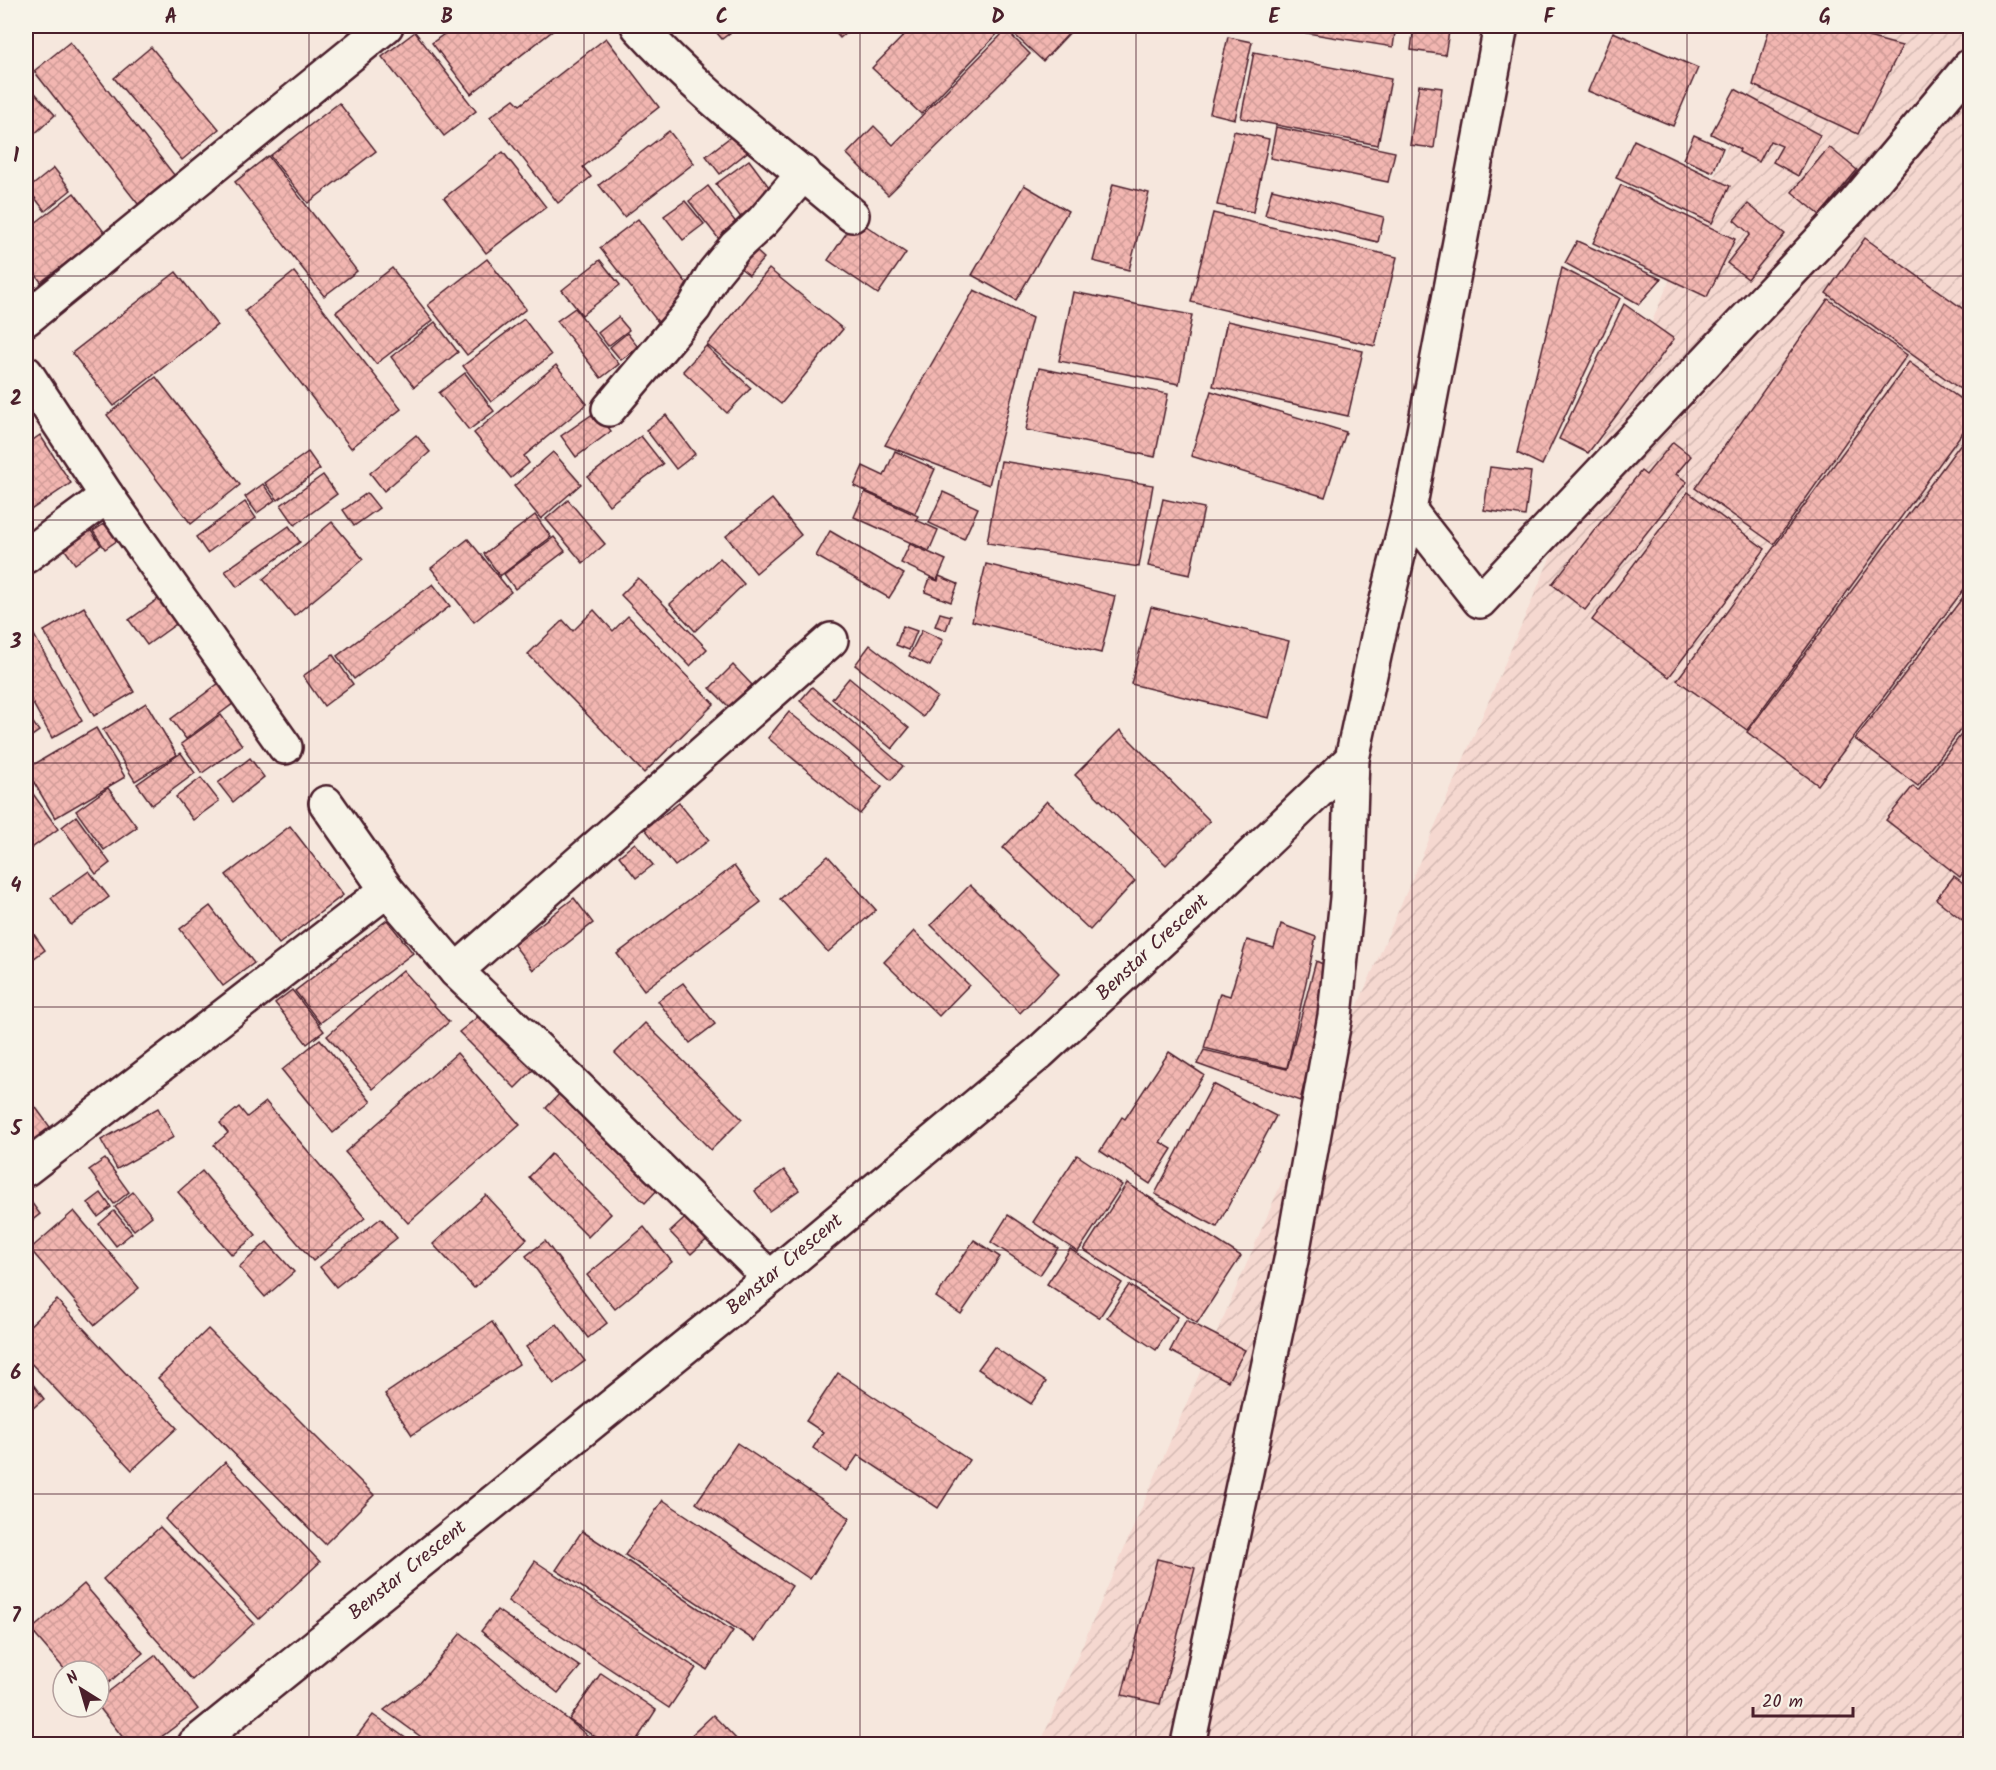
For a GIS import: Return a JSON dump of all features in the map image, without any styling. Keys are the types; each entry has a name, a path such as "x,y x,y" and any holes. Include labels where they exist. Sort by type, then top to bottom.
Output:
{"street":[{"path":"26,319 386,26"},
{"path":"638,26 675,65 724,109 852,215"},
{"path":"1188,1744 1291,1260 1335,1016 1347,898 1352,759 1378,637 1409,510 1501,26"},
{"path":"1409,510 1480,601 1852,207 1971,66"},
{"path":"609,410 694,308 714,273 736,246 763,221 804,173"},
{"path":"26,373 107,496 285,747"},
{"path":"26,556 107,496"},
{"path":"456,971 831,640"},
{"name":"Benstar Crescent","path":"195,1744 770,1278 1039,1053 1208,897 1352,759"},
{"path":"326,803 387,890 456,971 770,1278"},
{"path":"26,1169 387,890"}],"shaded area":[{"path":"1779,26 1970,26 1970,1744 1040,1744"}],"building":[{"path":"455,26 559,26 471,94 432,43"},
{"path":"711,26 739,26 722,39"},
{"path":"829,26 854,26 840,38"},
{"path":"913,26 996,26 1001,30 921,114 872,68"},
{"path":"1005,26 1069,26 1073,29 1043,61"},
{"path":"1264,26 1396,26 1393,47"},
{"path":"1414,26 1450,26 1445,55 1411,50"},
{"path":"1770,26 1827,26 1902,46 1858,134 1753,85"},
{"path":"1006,30 1030,54 888,195 847,154 874,126 893,145"},
{"path":"415,32 476,111 444,136 382,57"},
{"path":"1613,32 1698,68 1673,126 1588,91"},
{"path":"1228,37 1252,42 1235,119 1210,113"},
{"path":"606,38 659,107 583,167 591,177 558,203 490,117 514,99 520,105"},
{"path":"70,42 175,176 138,204 34,71"},
{"path":"151,47 219,129 182,160 114,78"},
{"path":"1254,52 1391,79 1378,145 1241,118"},
{"path":"26,83 55,115 26,142"},
{"path":"1419,85 1442,88 1434,148 1410,145"},
{"path":"1735,89 1820,135 1798,176 1773,162 1782,146 1770,141 1759,162 1711,134"},
{"path":"339,103 376,151 308,203 270,156"},
{"path":"1276,127 1395,152 1388,182 1270,158"},
{"path":"669,131 694,163 624,217 599,185"},
{"path":"738,131 751,149 720,174 706,156"},
{"path":"1234,131 1269,139 1253,212 1217,205"},
{"path":"1694,135 1723,148 1713,172 1683,159"},
{"path":"1634,140 1730,186 1712,223 1616,178"},
{"path":"1829,147 1857,170 1820,215 1792,192"},
{"path":"503,152 546,207 486,253 444,198"},
{"path":"268,156 357,271 324,296 235,182"},
{"path":"749,160 775,195 742,219 716,184"},
{"path":"54,168 71,190 45,211 28,189"},
{"path":"1113,184 1149,193 1129,270 1093,261"},
{"path":"1024,185 1068,211 1016,300 972,275"},
{"path":"1621,185 1735,239 1707,297 1593,243"},
{"path":"708,186 741,229 722,243 689,201"},
{"path":"1272,189 1384,217 1378,242 1265,215"},
{"path":"74,193 105,233 41,282 26,262 26,230"},
{"path":"685,201 704,224 683,240 664,216"},
{"path":"1748,204 1785,234 1748,279 1727,263 1750,234 1734,220"},
{"path":"1213,213 1397,257 1375,346 1191,302"},
{"path":"638,219 694,293 658,322 600,248"},
{"path":"856,219 906,253 878,294 828,260"},
{"path":"1865,238 1970,314 1970,396 1826,293"},
{"path":"1577,241 1661,279 1639,304 1565,263"},
{"path":"754,249 764,258 749,275 738,266"},
{"path":"487,259 526,309 467,355 428,305"},
{"path":"600,260 620,285 582,315 562,290"},
{"path":"392,268 433,320 376,364 336,312"},
{"path":"1562,268 1620,298 1542,465 1517,453"},
{"path":"769,269 843,329 781,404 707,345"},
{"path":"176,272 217,325 114,406 72,353"},
{"path":"294,272 401,409 351,448 245,311"},
{"path":"974,290 1032,318 989,485 885,445"},
{"path":"1073,292 1192,315 1179,384 1059,361"},
{"path":"1828,299 1907,355 1774,544 1695,488"},
{"path":"1624,304 1674,339 1588,453 1559,439"},
{"path":"575,308 619,364 601,378 557,321"},
{"path":"618,317 629,330 608,346 598,333"},
{"path":"524,319 551,355 491,402 463,366"},
{"path":"1227,321 1363,351 1348,416 1213,386"},
{"path":"435,322 458,352 414,387 391,357"},
{"path":"627,333 638,347 621,360 610,347"},
{"path":"706,346 751,388 727,413 683,371"},
{"path":"1909,362 1970,406 1970,422 1747,730 1677,680"},
{"path":"556,365 587,404 524,456 529,463 511,478 474,433"},
{"path":"1039,368 1168,394 1155,457 1026,430"},
{"path":"465,373 494,411 469,430 439,393"},
{"path":"156,377 240,485 191,524 107,415"},
{"path":"1211,391 1346,432 1325,497 1191,456"},
{"path":"597,411 611,431 576,457 561,436"},
{"path":"666,415 695,454 676,469 646,430"},
{"path":"1970,431 1970,581 1818,785 1747,732"},
{"path":"40,435 71,483 26,513 26,445"},
{"path":"416,435 430,452 384,491 370,473"},
{"path":"641,436 663,464 609,505 588,477"},
{"path":"1673,442 1691,456 1676,474 1687,482 1585,610 1552,584 1641,471 1646,475"},
{"path":"895,451 935,469 915,513 854,486 863,466 884,476"},
{"path":"308,452 320,469 278,500 265,483"},
{"path":"553,452 581,484 541,519 514,486"},
{"path":"1001,461 1153,485 1139,567 987,543"},
{"path":"1490,467 1531,472 1525,516 1484,510"},
{"path":"323,475 337,494 295,525 281,505"},
{"path":"263,484 275,500 257,513 245,497"},
{"path":"865,492 918,516 916,520 938,530 929,551 854,517"},
{"path":"943,492 978,508 964,539 929,523"},
{"path":"1688,492 1765,549 1669,677 1592,620"},
{"path":"367,493 379,508 354,526 343,510"},
{"path":"772,499 801,535 756,573 726,536"},
{"path":"1163,499 1204,508 1190,575 1148,566"},
{"path":"568,500 605,544 583,563 546,519"},
{"path":"245,502 256,518 207,553 196,537"},
{"path":"535,515 551,537 500,576 484,554"},
{"path":"116,516 128,533 105,549 93,531"},
{"path":"332,522 363,559 294,616 263,579"},
{"path":"289,526 300,542 237,587 225,571"},
{"path":"89,528 101,545 75,564 63,547"},
{"path":"830,531 904,574 889,598 816,556"},
{"path":"554,537 565,551 515,589 504,574"},
{"path":"468,539 511,592 474,622 431,568"},
{"path":"910,544 946,560 937,580 901,563"},
{"path":"720,558 744,584 695,631 670,604"},
{"path":"986,564 1115,596 1101,653 972,621"},
{"path":"939,576 958,584 951,602 925,592 930,578 938,581"},
{"path":"638,578 707,649 690,666 621,595"},
{"path":"433,584 450,606 354,679 337,656"},
{"path":"1970,588 1970,717 1918,786 1855,739"},
{"path":"165,594 183,619 147,645 129,620"},
{"path":"84,607 134,692 94,716 44,631"},
{"path":"1151,607 1289,641 1269,718 1131,684"},
{"path":"594,610 613,631 628,616 714,704 644,773 528,654 563,620 573,631"},
{"path":"940,613 951,616 946,630 935,626"},
{"path":"29,626 82,721 52,738 26,691 26,628"},
{"path":"903,626 917,631 909,650 896,645"},
{"path":"922,630 943,640 930,666 909,656"},
{"path":"870,645 937,697 923,717 855,665"},
{"path":"333,655 353,684 324,706 303,676"},
{"path":"733,665 752,685 729,707 710,688"},
{"path":"849,678 909,728 892,749 832,699"},
{"path":"223,680 238,700 186,739 171,719"},
{"path":"812,687 903,766 891,780 800,701"},
{"path":"146,703 177,755 135,781 103,730"},
{"path":"789,712 882,787 860,814 768,738"},
{"path":"26,713 39,731 26,740"},
{"path":"221,715 242,745 202,773 181,744"},
{"path":"1970,723 1970,863 1960,877 1886,820 1913,786 1918,791"},
{"path":"96,728 125,777 55,818 26,769"},
{"path":"1120,730 1210,821 1166,865 1075,775"},
{"path":"181,753 195,773 152,805 137,784"},
{"path":"250,758 264,777 233,802 218,783"},
{"path":"201,778 219,801 193,820 176,797"},
{"path":"26,784 58,829 26,852"},
{"path":"108,788 137,827 104,850 76,811"},
{"path":"1047,801 1135,881 1090,930 1003,848"},
{"path":"679,803 709,840 675,866 645,829"},
{"path":"76,816 110,863 96,874 62,827"},
{"path":"290,826 343,895 279,944 226,875"},
{"path":"635,843 653,865 636,878 619,856"},
{"path":"828,856 876,910 828,952 780,899"},
{"path":"734,866 761,902 644,990 617,954"},
{"path":"89,871 109,897 71,925 51,898"},
{"path":"1954,876 1970,888 1970,926 1936,899"},
{"path":"970,885 1059,973 1020,1013 931,925"},
{"path":"574,898 593,923 533,970 514,945"},
{"path":"210,906 254,963 223,986 180,929"},
{"path":"387,920 413,953 320,1023 295,991"},
{"path":"26,923 45,950 26,964"},
{"path":"1281,924 1316,937 1287,1068 1204,1048 1220,993 1230,996 1247,940 1274,948"},
{"path":"914,931 969,985 939,1016 884,962"},
{"path":"1316,961 1332,968 1300,1101 1197,1064 1204,1050 1287,1069"},
{"path":"403,970 449,1022 373,1089 327,1036"},
{"path":"683,983 715,1024 690,1043 658,1001"},
{"path":"292,990 324,1031 307,1044 275,1003"},
{"path":"479,1016 534,1069 515,1088 459,1032"},
{"path":"645,1023 742,1119 711,1150 615,1053"},
{"path":"320,1039 371,1102 333,1133 282,1070"},
{"path":"1169,1052 1204,1075 1160,1142 1172,1149 1150,1184 1100,1151 1122,1117 1125,1119"},
{"path":"457,1053 520,1125 408,1223 345,1152"},
{"path":"1213,1084 1276,1116 1217,1227 1155,1194"},
{"path":"562,1091 661,1186 645,1203 546,1108"},
{"path":"266,1102 365,1218 313,1261 214,1145 228,1133 220,1123 239,1107 247,1117"},
{"path":"34,1105 50,1127 31,1141 26,1134 26,1112"},
{"path":"158,1108 174,1137 117,1169 101,1140"},
{"path":"26,1135 35,1146 26,1153"},
{"path":"551,1154 611,1214 588,1237 529,1177"},
{"path":"1077,1155 1122,1185 1078,1252 1033,1222"},
{"path":"105,1159 129,1192 114,1204 89,1170"},
{"path":"784,1170 799,1190 769,1211 755,1191"},
{"path":"202,1171 256,1235 232,1255 178,1192"},
{"path":"1127,1183 1241,1256 1197,1323 1084,1250"},
{"path":"133,1192 152,1216 134,1230 115,1207"},
{"path":"101,1193 111,1207 98,1217 88,1203"},
{"path":"486,1195 527,1239 474,1288 433,1244"},
{"path":"28,1198 40,1214 26,1225 26,1200"},
{"path":"694,1210 714,1233 691,1254 670,1232"},
{"path":"74,1211 139,1288 95,1325 30,1249"},
{"path":"114,1211 132,1233 116,1246 99,1224"},
{"path":"1008,1215 1058,1248 1040,1275 991,1242"},
{"path":"381,1218 397,1238 336,1287 320,1267"},
{"path":"644,1227 672,1262 615,1309 587,1275"},
{"path":"974,1240 1000,1257 961,1314 936,1297"},
{"path":"545,1241 607,1323 588,1338 526,1256"},
{"path":"267,1242 294,1272 265,1297 239,1267"},
{"path":"1070,1249 1122,1283 1099,1318 1047,1284"},
{"path":"1129,1285 1178,1317 1156,1350 1107,1317"},
{"path":"57,1300 177,1428 132,1470 26,1358 26,1329"},
{"path":"1186,1320 1245,1350 1228,1381 1170,1351"},
{"path":"492,1322 519,1364 412,1435 385,1394"},
{"path":"557,1324 585,1361 554,1384 526,1347"},
{"path":"208,1329 374,1495 325,1544 158,1378"},
{"path":"994,1347 1046,1382 1031,1404 978,1369"},
{"path":"838,1373 969,1460 938,1508 858,1455 847,1471 813,1448 823,1432 806,1421"},
{"path":"26,1375 44,1399 26,1414"},
{"path":"737,1443 850,1518 810,1579 696,1503"},
{"path":"225,1462 320,1562 259,1619 165,1519"},
{"path":"663,1500 792,1586 755,1641 625,1555"},
{"path":"160,1527 254,1623 192,1680 103,1579"},
{"path":"582,1531 733,1631 707,1670 556,1570"},
{"path":"1157,1559 1195,1568 1160,1704 1122,1695"},
{"path":"535,1561 696,1668 669,1708 508,1601"},
{"path":"84,1584 143,1653 111,1681 111,1659 56,1659 31,1630"},
{"path":"497,1610 580,1667 558,1693 481,1631"},
{"path":"461,1633 598,1744 431,1744 384,1710 420,1683"},
{"path":"156,1655 198,1709 152,1744 128,1744 108,1719 111,1719 111,1690"},
{"path":"601,1673 656,1710 634,1744 606,1744 569,1720"},
{"path":"373,1715 414,1744 351,1744"},
{"path":"713,1715 741,1744 682,1744"}]}
